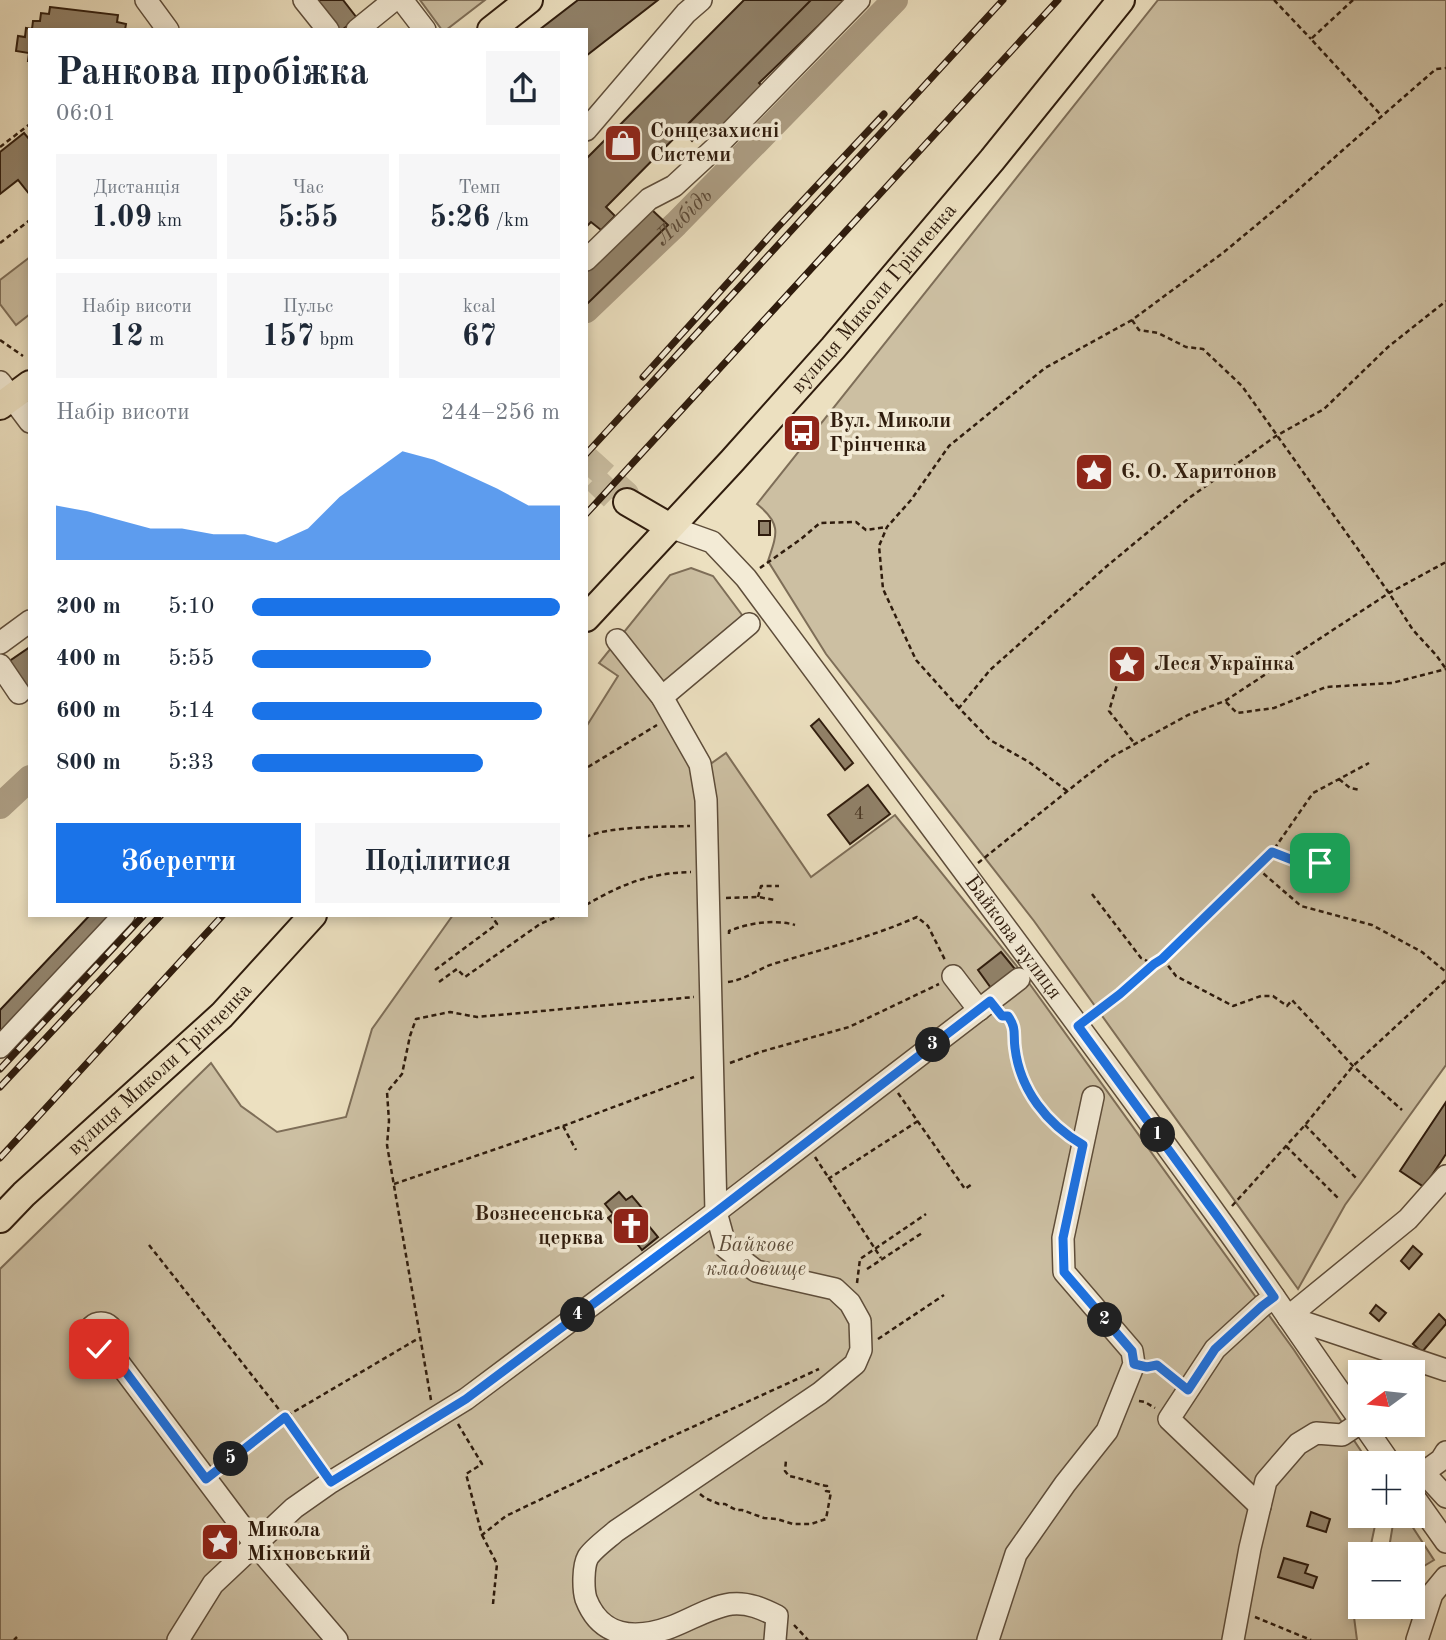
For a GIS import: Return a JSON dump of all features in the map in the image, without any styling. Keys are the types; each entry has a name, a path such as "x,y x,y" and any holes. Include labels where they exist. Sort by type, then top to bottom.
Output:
{"main road":[{"path":"494,28 529,0"},
{"name":"вулиця Миколи Грінченка","path":"588,616 834,348 992,160 1121,0"},
{"name":"Байкова вулиця","path":"627,502 670,527"},
{"name":"вулиця Миколи Грінченка","path":"0,1219 24,1194 222,1015 311,917"}],"street":[{"path":"146,0 167,28"},
{"path":"304,0 326,28"},
{"path":"359,28 394,0"},
{"path":"402,0 423,28"},
{"path":"588,128 686,13 701,0"},
{"path":"588,258 649,199 674,186 713,150 859,0"},
{"path":"10,392 28,419"},
{"name":"Байкова вулиця","path":"670,527 712,542 746,578 964,873 1026,974 1078,1026 1220,1220 1348,1403"},
{"path":"0,643 28,622"},
{"path":"662,697 749,624"},
{"path":"617,640 662,697 701,764 706,800 709,899 717,989 713,1070 716,1212 726,1248 755,1271 835,1289 850,1303 860,1321 861,1350 855,1364 820,1393 616,1531 587,1558 584,1594 592,1612 610,1630 628,1634 651,1633 732,1604 754,1606 777,1615 775,1640"},
{"path":"0,665 19,692"},
{"path":"0,1047 122,917"},
{"path":"178,1640 213,1584 294,1508 331,1482 466,1399 716,1212 1026,974"},
{"path":"953,976 985,1005"},
{"path":"988,1640 1016,1554 1065,1484 1107,1431 1134,1364 1132,1351 1064,1272 1063,1238 1093,1097"},
{"path":"1288,1317 1408,1219 1446,1176"},
{"path":"1260,1506 1168,1419 1215,1349 1274,1297"},
{"path":"1288,1317 1446,1370"},
{"path":"107,1347 255,1544 337,1640"},
{"path":"1234,1640 1250,1548 1266,1481 1298,1444 1316,1433 1342,1435 1348,1431"},
{"path":"1425,1471 1441,1460 1446,1451"},
{"path":"1425,1481 1446,1497"},
{"path":"1425,1512 1446,1542"},
{"path":"1417,1640 1432,1594 1446,1577"}],"path":[{"path":"1273,0 1382,116"},
{"path":"1311,39 1353,0"},
{"path":"1067,791 1029,762 990,740 916,660 883,589 879,546 887,527 911,500 949,446 1045,368 1132,320 1224,251 1436,69 1446,68"},
{"path":"0,147 28,126"},
{"path":"0,243 28,222"},
{"path":"959,708 990,670 1096,575 1189,498 1276,436 1324,409 1388,347 1446,301"},
{"path":"1132,320 1139,330 1158,333 1186,347 1203,349 1242,386 1413,630 1446,669 1392,683 1326,687 1274,708 1237,713 1225,701"},
{"path":"0,340 23,356"},
{"path":"746,578 820,523 856,522 866,530 887,527"},
{"path":"964,873 1113,756 1188,715 1225,701 1389,593 1446,562"},
{"path":"1127,664 1122,668 1109,711 1135,744"},
{"path":"588,767 657,725"},
{"path":"1078,1026 1162,959 1257,868 1272,852 1313,793 1369,763"},
{"path":"1339,779 1350,788 1360,790"},
{"path":"588,836 636,828 707,825"},
{"path":"1272,852 1303,864 1320,863"},
{"path":"1257,868 1301,906 1372,925 1422,952 1446,972"},
{"path":"588,904 636,880 666,872 708,871"},
{"path":"758,897 761,886 779,886"},
{"path":"1091,894 1141,958 1154,964"},
{"path":"709,899 758,897 775,900"},
{"path":"435,970 497,924 492,917"},
{"path":"439,982 457,969 465,977 540,924 556,917"},
{"path":"394,1184 563,1126 760,1052 849,1027 953,976 928,926 917,917 849,943 769,965 717,989 477,1017 450,1012 416,1018 402,1074 387,1093 387,1144 434,1419"},
{"path":"727,944 729,931 740,926 780,921 795,925"},
{"path":"1162,959 1176,976 1233,1006 1261,996 1273,996 1287,1006 1292,1000 1353,1066 1402,1110"},
{"path":"1220,1220 1305,1125 1353,1066 1446,980"},
{"path":"1441,985 1446,989"},
{"path":"985,1005 1002,1016 1008,1016 1014,1025 1015,1048 1021,1076 1041,1112 1083,1145"},
{"path":"894,1087 965,1189 972,1184"},
{"path":"828,1179 918,1121"},
{"path":"1305,1125 1356,1178"},
{"path":"563,1126 576,1150"},
{"path":"1286,1146 1339,1199"},
{"path":"811,1151 881,1258"},
{"path":"850,1303 858,1280 860,1259 926,1214"},
{"path":"867,1269 922,1233"},
{"path":"149,1245 285,1417 331,1482"},
{"path":"861,1350 944,1294"},
{"path":"206,1479 285,1417 420,1337"},
{"path":"1134,1364 1147,1367 1157,1365 1188,1390"},
{"path":"482,1535 506,1516 824,1367"},
{"path":"1120,1398 1145,1402 1168,1419"},
{"path":"466,1436 482,1464 466,1475 482,1535 497,1564 493,1604"},
{"path":"699,1493 736,1510 793,1524 811,1524 826,1519 831,1492 826,1491 827,1486 789,1476 785,1471 786,1460"},
{"path":"1239,1610 1311,1640"}],"green space":[{"path":"420,0 485,0 449,28 441,28"},
{"path":"1158,0 1446,0 1446,1065 1345,1205 1298,1289 1034,921 826,654 768,561 774,544 774,524 757,504"},
{"path":"28,259 28,316 16,325 0,304 0,280"},
{"name":"Байкове кладовище","path":"691,568 713,576 754,631 665,699 709,765 726,753 811,877 895,815 1016,965 1294,1350 1348,1431 1348,1437 1352,1437 1361,1451 1348,1451 1348,1528 1374,1528 1372,1542 1348,1542 1348,1619 1354,1619 1357,1640 0,1640 0,1269 211,1063 241,1106 277,1132 346,1117 372,1029 452,917 588,917 588,724 618,676 599,663 670,575"},
{"path":"1392,1528 1413,1528 1422,1542 1390,1542"},
{"path":"1425,1546 1434,1560 1425,1565"}],"building":[{"path":"307,0 343,0 357,18 344,28 328,28"},
{"path":"578,0 658,0 588,54 588,28 542,28"},
{"path":"744,0 811,0 606,207 615,216 601,230 591,222 588,225 588,157"},
{"path":"811,0 845,0 759,83 764,88 711,140 701,130 692,141 682,130"},
{"path":"50,7 118,15 117,22 126,24 125,28 32,28 33,21 40,21 41,13 49,14"},
{"path":"26,28 28,53 16,51 18,36 25,37"},
{"path":"24,133 28,138 28,192 18,180 0,194 0,152"},
{"path":"651,209 668,225 588,303 588,270"},
{"path":"759,521 770,521 770,535 759,535"},
{"path":"28,648 28,689 8,662"},
{"path":"819,719 853,763 845,770 811,726"},
{"path":"868,785 890,814 850,844 828,815"},
{"path":"88,917 111,917 0,1034 0,1010"},
{"path":"1001,952 1015,969 991,988 978,970"},
{"path":"1446,1102 1446,1154 1424,1187 1400,1171"},
{"name":"Вознесенська церква","path":"619,1192 626,1200 632,1196 648,1215 643,1219 658,1237 642,1250 628,1232 623,1236 608,1218 613,1214 605,1204"},
{"path":"1413,1246 1422,1254 1409,1269 1401,1261"},
{"path":"1376,1305 1386,1313 1379,1321 1370,1313"},
{"path":"1439,1314 1446,1324 1422,1352 1413,1344"},
{"path":"1311,1512 1330,1519 1326,1532 1307,1526"},
{"path":"1284,1558 1308,1565 1305,1573 1317,1577 1313,1588 1278,1577"}],"waterway":[{"name":"Либідь","path":"588,308 676,224 895,0"},
{"name":"Либідь","path":"0,806 28,780"}],"tunnel":[{"path":"588,460 626,494 627,502 618,502 588,473"}],"railway":[{"path":"588,452 1003,0"},
{"path":"588,512 1058,0"},
{"path":"643,377 884,114"},
{"path":"0,1069 142,917"},
{"path":"0,1087 159,917"},
{"path":"0,1158 221,917"}],"place":[{"name":"Сонцезахисні Системи","path":"623,143"},
{"name":"Вул. Миколи Грінченка","path":"802,433"},
{"name":"Є. О. Харитонов","path":"1094,472"},
{"name":"Леся Українка","path":"1127,664"},
{"name":"Вознесенська церква","path":"631,1226"},
{"name":"Микола Міхновський","path":"220,1542"}],"route":[{"path":"99,1349 107,1347 206,1479 285,1417 331,1482 466,1399 716,1212 990,1001 1002,1016 1008,1016 1014,1025 1015,1048 1021,1076 1041,1112 1083,1145 1063,1238 1064,1272 1132,1351 1134,1364 1147,1367 1157,1365 1188,1390 1215,1349 1274,1297 1078,1026 1162,959 1272,852 1303,864 1320,863"}]}
